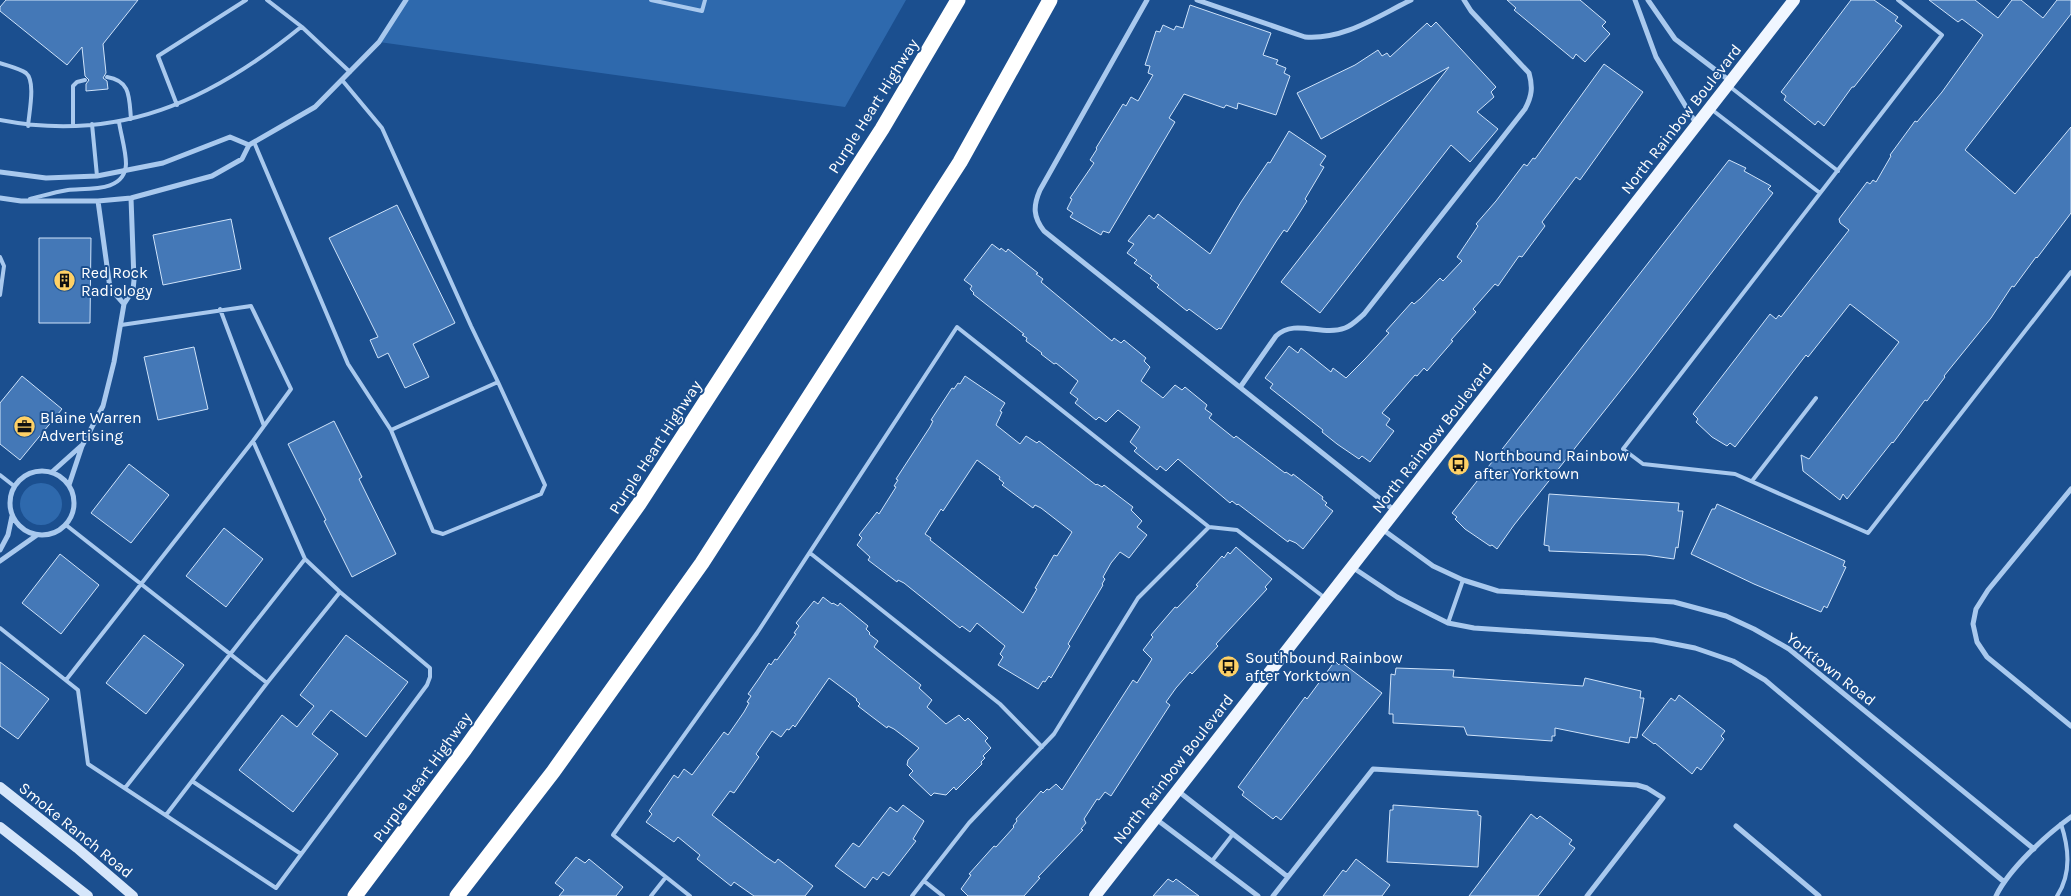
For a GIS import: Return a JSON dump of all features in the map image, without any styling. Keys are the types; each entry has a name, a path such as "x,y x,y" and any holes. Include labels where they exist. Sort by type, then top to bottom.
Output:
{"highway":[{"name":"Purple Heart Highway","path":"356,896 465,750 639,504 882,128 958,0"},
{"path":"457,896 553,772 702,563 960,162 1050,0"}],"main road":[{"name":"North Rainbow Boulevard","path":"1095,896 1794,0"},
{"name":"Smoke Ranch Road","path":"0,787 77,848 133,896"},
{"path":"0,827 88,896"}],"street":[{"path":"0,198 24,201 98,201 130,198 212,176 242,159 252,144 315,107 380,42 406,0"},
{"path":"1147,0 1040,190 1035,202 1034,214 1038,224 1044,231 1241,386 1256,402 1395,511"},
{"path":"1197,0 1305,37 1319,38 1350,30 1411,0"},
{"path":"1241,386 1276,336 1284,329 1294,327 1333,330 1345,328 1364,314 1525,109 1532,93 1532,83 1529,74 1471,11 1464,0"},
{"path":"1635,0 1656,57 1697,125"},
{"path":"1648,0 1675,39 1729,83"},
{"path":"0,172 46,178 97,176 163,163 230,137 252,144"},
{"path":"69,485 82,446 103,406 114,362 124,304 132,290 134,280 130,198"},
{"path":"98,201 110,288 124,304"},
{"path":"52,472 82,446"},
{"path":"41,470 52,472 62,477 69,485 74,495 72,516 66,525 52,533 37,535 27,532 18,525 12,516 10,496 14,486 30,472 41,470"},
{"path":"2071,489 1988,590 1976,609 1973,624 1977,642 1987,657 2071,726"},
{"path":"0,550 8,535 12,516"},
{"name":"Yorktown Road","path":"1382,529 1433,566 1462,580 1498,591 1674,602 1726,616 1754,629 1789,649 2034,849"},
{"path":"0,561 37,535"},
{"path":"1352,567 1397,597 1448,623 1474,628 1654,640 1695,648 1732,661 1765,680 2003,881"},
{"path":"1273,896 1373,769 1637,785 1655,792 1663,798 1587,896"},
{"path":"1177,790 1288,876"},
{"path":"1996,896 2003,881 2034,849 2071,817"},
{"path":"1156,818 1258,896"},
{"path":"1736,826 1819,896"}],"lane":[{"path":"177,104 158,56 246,0"},
{"path":"267,0 300,26 350,72"},
{"path":"651,0 702,11 705,0"},
{"path":"1898,0 1942,35 1623,449 1643,464 1735,474 1868,533 2071,272"},
{"path":"0,120 28,126 74,126 119,122 163,111 225,81 260,59 300,26"},
{"path":"0,64 28,74 32,81 28,126"},
{"path":"107,77 118,79 125,86 129,99 131,118"},
{"path":"74,126 73,86 76,82 85,80"},
{"path":"252,144 348,364 391,430 433,531 443,534 541,494 546,485 471,326 382,128 342,80"},
{"path":"1729,83 1838,171"},
{"path":"1710,108 1820,193"},
{"path":"24,201 67,190 112,186 118,181 126,166 119,122"},
{"path":"92,124 97,176"},
{"path":"0,257 4,266 0,295"},
{"path":"66,680 253,441 291,389 251,306 220,309 121,325"},
{"path":"220,309 264,426"},
{"path":"690,896 613,835 711,699 810,553 957,327 1209,528 1237,530 1326,600"},
{"path":"391,430 498,382"},
{"path":"1752,481 1816,398"},
{"path":"0,628 78,690 88,764 276,888 427,685 430,677 430,668 340,592 305,559 253,441"},
{"path":"0,475 14,486"},
{"path":"66,525 267,683"},
{"path":"912,896 969,823 1054,734 1138,598 1209,528"},
{"path":"810,553 1000,704 1042,747"},
{"path":"125,788 305,559"},
{"path":"1448,623 1462,580"},
{"path":"166,815 267,683 340,592"},
{"path":"192,780 301,854"},
{"path":"2057,896 2068,876 2070,866 2070,852 2061,824"},
{"path":"1212,861 1233,834"},
{"path":"652,896 666,878"},
{"path":"924,881 943,896"}],"shaded area":[{"path":"406,0 906,0 845,107 379,42"},
{"path":"45,483 53,486 59,492 62,504 59,516 53,522 37,525 29,522 23,516 20,500 23,492 29,486"}],"building":[{"path":"6,0 138,0 103,44 106,73 103,78 107,81 108,89 86,91 86,84 89,80 85,76 82,47 67,65 0,11 0,7"},
{"path":"1507,0 1580,0 1606,22 1602,26 1610,34 1585,62 1576,54 1573,59 1514,10 1516,8"},
{"path":"1851,0 1874,0 1898,17 1895,21 1902,26 1854,87 1852,87 1824,126 1818,121 1815,125 1784,100 1786,96 1781,92"},
{"path":"1929,0 1975,0 1998,18 2012,0 2021,0 2043,18 2057,0 2071,0 2071,14 1965,150 2015,194 2071,127 2071,213 2014,287 2012,286 1991,318 1944,376 1927,401 1925,400 1847,499 1843,494 1840,500 1803,471 1801,455 1809,459 1899,342 1850,304 1808,357 1806,355 1735,447 1730,443 1727,446 1712,437 1696,422 1698,419 1693,414 1770,314 1776,319 1779,315 1781,317 1849,230 1840,223 1839,219 1867,182 1870,184 1873,180 1876,182 1890,155 1915,121 1917,122 1942,92 1983,35 1962,19 1958,22"},
{"path":"1190,5 1271,33 1263,55 1278,60 1276,64 1286,68 1284,73 1290,76 1276,115 1238,103 1237,109 1226,105 1224,108 1184,94 1169,118 1175,122 1109,233 1103,231 1101,235 1070,217 1073,213 1067,209 1072,199 1070,198 1094,163 1090,160 1123,104 1126,106 1131,97 1138,101 1153,75 1148,73 1150,66 1145,65 1156,31 1160,32 1163,25 1174,30 1176,26 1183,28"},
{"path":"1436,22 1496,87 1491,92 1494,97 1477,112 1498,129 1470,162 1451,145 1320,313 1281,282 1449,67 1321,139 1297,93 1355,65 1378,50 1382,56 1387,53 1390,57 1427,23 1431,27"},
{"path":"1604,64 1643,92 1580,180 1576,177 1542,222 1545,226 1522,257 1519,256 1498,286 1495,284 1473,309 1476,312 1427,371 1424,368 1417,376 1415,375 1382,413 1390,419 1386,425 1394,431 1370,462 1362,456 1359,459 1337,444 1322,432 1323,430 1270,388 1273,384 1265,378 1289,346 1298,353 1301,348 1331,372 1333,368 1346,378 1389,333 1386,331 1412,302 1414,304 1421,298 1440,278 1443,281 1462,261 1457,257 1478,226 1476,224 1524,164 1527,166 1533,158 1535,159"},
{"path":"1289,131 1326,156 1320,165 1324,167 1305,199 1307,201 1287,232 1284,230 1221,329 1217,330 1189,309 1187,311 1157,287 1159,285 1150,278 1152,276 1134,263 1137,260 1127,253 1134,244 1128,241 1149,215 1154,219 1158,214 1210,254 1241,202 1268,162 1270,163"},
{"path":"1729,160 1746,168 1744,171 1771,186 1768,189 1773,193 1497,549 1492,545 1490,546 1465,529 1452,513"},
{"path":"397,205 455,323 413,344 429,377 405,388 388,353 378,358 370,340 378,337 329,238"},
{"path":"231,219 241,269 163,285 153,235"},
{"name":"Red Rock Radiology","path":"39,238 91,238 90,323 39,323"},
{"path":"992,244 1006,252 1008,249 1038,273 1036,274 1043,279 1041,282 1112,341 1114,338 1121,343 1124,340 1146,358 1144,361 1150,367 1141,381 1163,398 1175,385 1182,390 1185,387 1207,405 1205,409 1212,414 1209,418 1234,438 1236,436 1285,473 1292,476 1293,474 1323,497 1322,499 1327,503 1325,505 1333,511 1303,549 1296,543 1289,540 1288,542 1238,504 1232,501 1230,503 1178,459 1166,471 1160,466 1157,470 1134,451 1137,448 1130,442 1140,427 1118,410 1106,422 1099,417 1096,420 1075,403 1078,399 1070,393 1078,381 1026,341 1027,338 1022,335 1024,334 973,294 970,289 972,286 964,280"},
{"path":"194,347 208,409 158,420 144,357"},
{"name":"Blaine Warren Advertising","path":"22,376 62,409 20,460 0,444 0,403"},
{"path":"965,376 1005,403 1000,411 1002,412 996,425 1020,444 1026,436 1037,443 1039,441 1096,485 1102,487 1104,485 1133,507 1131,510 1142,521 1137,527 1147,535 1129,558 1120,552 1111,563 1103,577 1105,579 1103,585 1068,644 1070,646 1051,678 1049,676 1045,682 1043,681 1038,689 998,665 1003,657 1000,654 1005,646 977,623 970,632 962,626 960,628 904,583 898,580 897,582 868,560 870,557 857,545 862,538 859,535 877,512 879,514 896,487 894,486 898,480 896,479 930,427 933,421 931,420 952,388 954,389 958,383 960,384","holes":["977,460 1000,477 999,479 1004,483 1002,485 1033,508 1035,505 1041,508 1072,532 1057,556 1054,555 1023,613 930,540 931,538 925,534 941,509 943,511"]},
{"path":"334,421 362,477 359,479 396,554 352,577 288,444"},
{"path":"129,464 169,495 131,543 91,513"},
{"path":"1549,494 1679,503 1678,511 1683,511 1678,548 1676,547 1674,559 1646,555 1549,551 1549,546 1544,545"},
{"path":"1717,504 1845,561 1843,566 1846,567 1827,608 1824,606 1821,612 1754,584 1691,554 1712,509 1715,509"},
{"path":"224,528 263,559 226,607 186,576"},
{"path":"1236,547 1272,579 1265,587 1267,589 1216,644 1218,646 1176,688 1166,702 1170,705 1111,796 1105,792 1099,800 1097,799 1084,819 1086,823 1081,829 1083,830 1038,877 1040,878 1024,896 968,896 961,889 971,875 969,874 1014,827 1016,819 1041,791 1043,793 1056,784 1062,790 1133,680 1137,683 1152,659 1143,650 1153,637 1151,635 1175,607 1177,608 1198,586 1196,585 1222,556 1224,558 1228,552 1230,554"},
{"path":"60,554 99,585 61,634 22,603"},
{"path":"823,597 832,604 838,606 840,603 868,626 866,629 869,634 878,641 874,647 921,685 919,688 932,700 927,707 946,724 959,715 965,721 968,718 988,738 985,741 991,748 983,756 985,758 981,762 982,764 956,790 954,787 946,795 934,793 931,796 909,775 913,771 907,765 908,760 919,748 894,729 888,726 887,728 858,706 860,704 857,699 829,678 795,727 793,725 789,730 787,729 781,737 772,731 756,754 759,757 734,793 730,791 712,815 766,857 775,863 778,859 813,886 805,896 754,896 734,882 731,886 697,859 700,855 678,837 674,842 646,822 652,814 649,811 674,775 678,778 684,769 692,775 724,732 728,735 749,703 747,702 751,696 748,694 769,663 771,665 775,659 777,660 796,634 794,633 799,626 796,623 814,601 818,604"},
{"path":"144,635 184,665 146,714 106,683"},
{"path":"346,635 408,682 366,737 331,710 312,734 338,754 293,812 239,770 282,715 297,727 314,706 300,695"},
{"path":"1335,661 1339,665 1341,662 1382,693 1281,820 1276,816 1273,819 1242,795 1244,792 1238,787 1305,697 1307,699"},
{"path":"0,662 49,699 18,739 0,726"},
{"path":"1396,668 1454,670 1453,677 1583,686 1585,678 1641,691 1640,698 1644,698 1637,738 1630,737 1629,743 1555,728 1555,736 1552,736 1552,741 1467,735 1464,727 1393,723 1393,714 1389,714 1391,674 1395,675"},
{"path":"1679,695 1725,731 1721,736 1724,739 1701,770 1697,767 1692,774 1655,743 1642,735 1671,698 1675,701"},
{"path":"903,805 924,821 913,839 916,841 889,876 883,872 877,880 873,877 865,888 835,866 853,843 859,847 890,807 897,812"},
{"path":"1393,805 1478,811 1478,815 1481,816 1478,867 1387,862 1390,810 1393,810"},
{"path":"1531,814 1537,819 1540,816 1572,840 1569,844 1575,848 1538,896 1469,896"},
{"path":"576,857 585,863 589,859 623,887 616,896 559,896 564,890 555,883"},
{"path":"1356,859 1390,885 1382,896 1323,896 1343,870 1346,872"},
{"path":"1168,879 1173,882 1176,879 1199,896 1153,896"}],"place":[{"name":"Red Rock Radiology","path":"65,281"},
{"name":"Blaine Warren Advertising","path":"24,426"},
{"name":"Northbound Rainbow after Yorktown","path":"1458,464"},
{"name":"Southbound Rainbow after Yorktown","path":"1229,666"}]}
